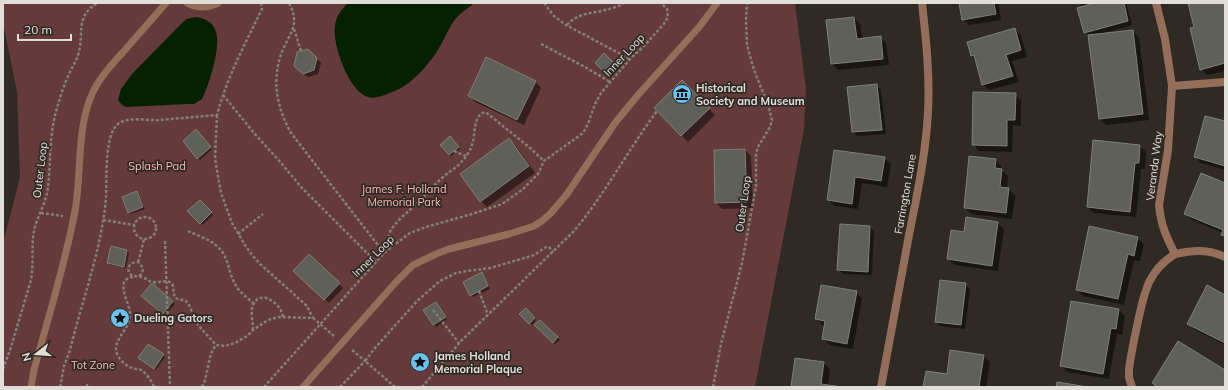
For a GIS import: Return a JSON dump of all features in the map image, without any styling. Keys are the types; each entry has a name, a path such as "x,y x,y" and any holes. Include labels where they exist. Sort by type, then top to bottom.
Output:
{"street":[{"name":"Farrington Lane","path":"881,387 925,144 928,114 928,55 922,3"},
{"name":"Veranda Way","path":"1156,3 1165,39 1172,86 1168,150 1159,205 1161,223 1175,254"},
{"path":"1172,86 1225,82"},
{"path":"1132,387 1129,377 1130,363 1145,290 1156,269 1175,254 1197,250 1209,251 1225,257"}],"lane":[{"path":"31,387 34,370 66,252 73,218 84,121 87,107 93,91 112,64 166,3"},
{"path":"187,3 193,6 205,7 218,3"},
{"path":"303,387 396,282 413,266 449,249 534,226 551,214 568,194 596,149 615,123 700,26 717,3"}],"path":[{"name":"Outer Loop","path":"3,369 31,280 33,232 41,213 48,187 53,126 56,109 79,52 80,33 85,13 97,3"},
{"path":"261,3 262,9 238,57 222,95 217,115 215,159 218,176 226,209 244,245 260,264 307,306 313,318 321,325"},
{"path":"289,3 293,13 294,29 301,51"},
{"path":"544,3 554,16 567,25 630,59"},
{"path":"567,25 578,16 613,8 624,3"},
{"name":"Inner Loop","path":"264,387 384,253 404,237 416,230 502,204 538,174 544,161 583,133 598,98 630,59 663,25 668,17 667,9 661,3"},
{"name":"Outer Loop","path":"714,387 721,344 742,263 756,186 756,154 772,120 769,108 754,70 747,45 747,3"},
{"path":"294,29 281,53 276,74 276,91 282,115 291,133 384,253"},
{"path":"541,44 585,66 610,82"},
{"path":"222,95 302,188 376,262"},
{"path":"392,247 389,242 389,238 395,224 440,179 458,166 466,156 474,139 477,121 485,112 544,161"},
{"path":"422,387 459,343 574,231 590,212 644,129 657,112"},
{"path":"60,387 64,366 70,350 90,276 103,220 106,199 109,143 112,132 118,124 134,120 157,120 217,115"},
{"path":"454,151 466,156"},
{"path":"41,213 73,218"},
{"path":"238,234 263,214"},
{"path":"142,217 150,218 155,222 156,229 153,235 147,239 144,239 138,236 134,230 134,225 137,220 142,217"},
{"path":"103,220 134,225"},
{"path":"188,231 219,247 227,261 235,284 242,294 253,303"},
{"path":"138,262 144,239"},
{"path":"165,241 170,387"},
{"path":"395,387 365,361 417,302 435,285 456,273 490,268 518,260 534,255 546,247 549,247 553,252"},
{"path":"138,262 142,265 143,270 139,276"},
{"path":"133,276 129,273 128,269 130,265 138,262"},
{"path":"154,387 151,381 140,370 132,368 122,362 116,352 116,343 131,315 123,287 124,281 128,277 139,276 153,282 166,280 172,283 175,298 186,302 189,305 202,331 216,345 225,346 235,343 273,318 313,318"},
{"path":"479,291 488,315"},
{"path":"253,330 252,310 253,303 257,299 270,298 279,306 283,317"},
{"path":"433,310 459,343"},
{"path":"202,387 206,378 213,349 216,345"}],"green space":[{"name":"James F. Holland Memorial Park","path":"3,3 795,3 806,89 804,129 755,387 3,387 3,243 20,177 17,92 3,23"}],"shaded area":[{"path":"348,3 474,3 456,18 436,54 415,77 397,90 382,96 371,98 361,93 348,77 336,44 336,19"},
{"path":"195,17 202,18 211,23 215,29 217,39 214,66 202,99 194,104 126,107 122,105 118,100 121,89 132,74 183,22 187,19"}],"building":[{"path":"959,3 994,3 996,14 962,20"},
{"path":"1094,3 1124,3 1128,21 1084,33 1077,8"},
{"path":"1188,3 1225,3 1225,63 1200,70 1190,28 1194,27"},
{"path":"854,17 857,39 881,36 883,59 831,64 826,20"},
{"path":"1015,28 1021,50 1006,55 1013,76 982,85 974,55 971,56 967,42"},
{"path":"1133,30 1143,114 1099,119 1088,35"},
{"path":"308,49 317,58 314,70 303,74 294,66 297,52"},
{"path":"604,53 614,63 605,73 595,63"},
{"path":"486,57 536,81 517,120 468,96"},
{"name":"Historical Society and Museum","path":"682,80 710,108 681,136 654,108"},
{"path":"877,84 882,130 852,132 847,87"},
{"path":"973,92 1016,93 1015,120 1007,120 1007,146 972,145"},
{"path":"1205,116 1225,121 1225,166 1194,157"},
{"path":"196,129 211,147 197,159 183,141"},
{"path":"450,136 459,147 449,155 440,145"},
{"path":"509,138 529,166 480,202 460,174"},
{"path":"1093,140 1140,145 1139,163 1135,163 1130,212 1087,207"},
{"path":"745,149 747,202 715,203 714,150"},
{"path":"834,150 885,157 881,181 855,177 852,204 827,200"},
{"path":"969,156 996,159 995,168 1002,169 1000,187 1009,188 1006,213 964,208"},
{"path":"1201,173 1225,183 1225,236 1221,235 1223,230 1184,214"},
{"path":"137,191 143,207 128,213 122,197"},
{"path":"200,200 212,212 200,224 187,211"},
{"path":"966,217 998,222 992,266 947,259 951,230 964,232"},
{"path":"840,224 870,226 868,272 837,270"},
{"path":"1089,226 1138,237 1134,256 1128,254 1118,299 1076,290"},
{"path":"111,246 127,250 124,267 107,263"},
{"path":"309,254 340,283 324,300 293,271"},
{"path":"482,272 488,286 470,296 463,282"},
{"path":"940,280 966,283 961,325 935,322"},
{"path":"152,283 173,301 163,314 141,296"},
{"path":"821,285 857,291 847,344 822,339 825,321 815,319"},
{"path":"1207,285 1225,295 1225,343 1187,324"},
{"path":"1071,301 1119,309 1116,329 1111,328 1103,374 1060,366"},
{"path":"436,302 446,317 433,325 423,310"},
{"path":"526,308 535,318 529,324 519,314"},
{"path":"540,320 558,337 553,343 534,325"},
{"path":"1178,341 1225,370 1225,387 1158,387 1152,383"},
{"path":"148,344 164,354 154,369 138,358"},
{"path":"950,350 984,355 979,387 923,387 926,371 947,374"},
{"path":"795,358 824,362 821,384 842,387 791,387"},
{"path":"1057,382 1088,387 1056,387"}],"place":[{"name":"Historical Society and Museum","path":"682,94"},
{"name":"Dueling Gators","path":"120,318"},
{"name":"James Holland Memorial Plaque","path":"420,362"}],"park label":[{"name":"Splash Pad","path":"157,166"},
{"name":"Tot Zone","path":"93,365"}]}
